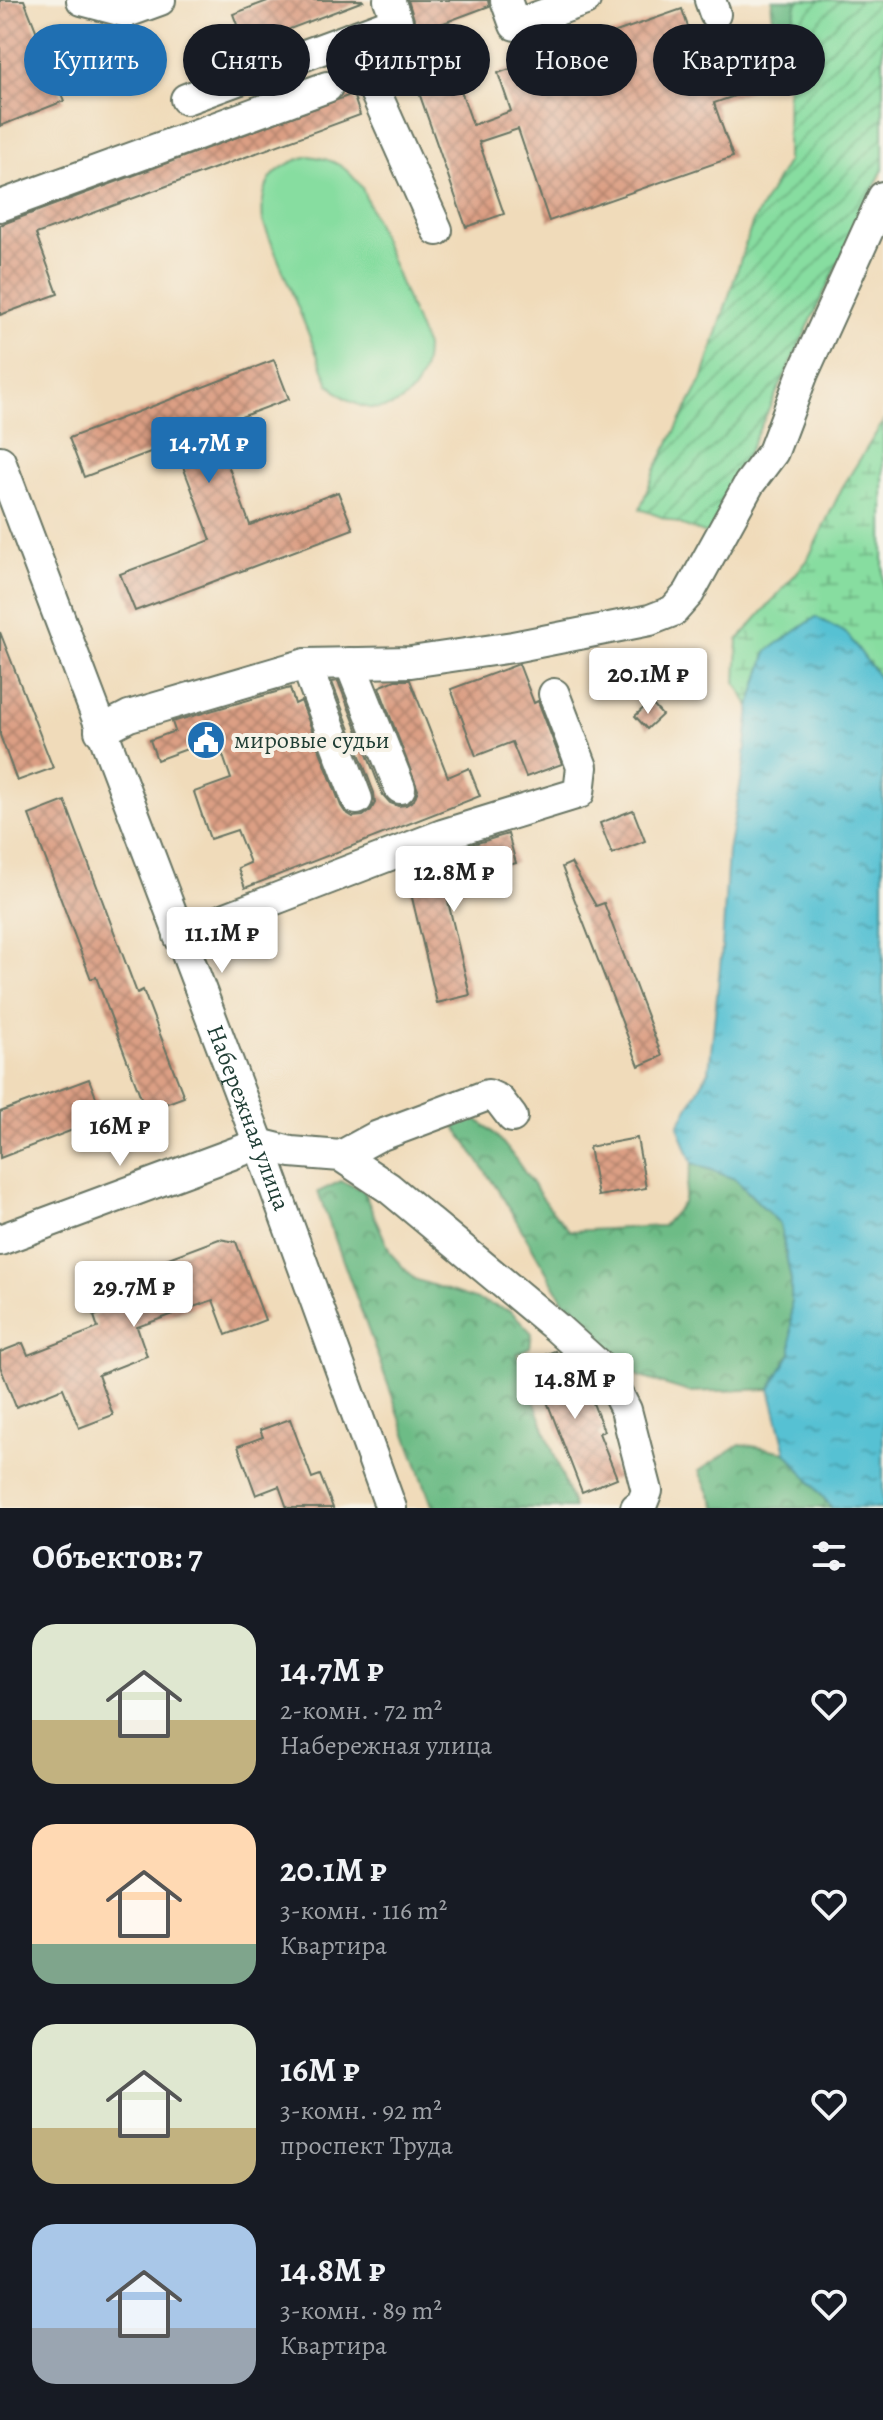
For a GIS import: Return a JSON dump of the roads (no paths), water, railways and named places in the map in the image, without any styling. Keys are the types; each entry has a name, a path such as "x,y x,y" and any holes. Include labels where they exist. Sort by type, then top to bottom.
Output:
{"street":[{"path":"82,0 127,12 160,0"},
{"path":"389,0 397,21 389,24"},
{"path":"506,0 515,25 585,0"},
{"path":"186,99 326,47"},
{"path":"0,206 326,87"},
{"path":"377,96 437,230"},
{"path":"100,731 129,716 306,664 411,662 513,647 650,620 673,611 689,593 749,484 773,452 803,373 883,197"},
{"name":"Набережная улица","path":"0,461 259,1144 391,1508"},
{"path":"350,663 400,788"},
{"path":"306,664 357,799"},
{"path":"179,936 442,835 579,793 582,767 554,694"},
{"path":"341,1156 376,1137 488,1095 499,1100 512,1117"},
{"path":"0,1240 259,1144 291,1152 341,1156 389,1188 607,1373 626,1410 647,1491 641,1506 636,1508"}],"water":[{"path":"816,617 847,634 883,683 883,1508 832,1508 786,1452 770,1389 791,1353 791,1280 780,1224 735,1179 692,1163 678,1126 709,1071 728,851 744,765 750,707 767,651"}],"place":[{"name":"мировые судьи","path":"206,740"}]}
